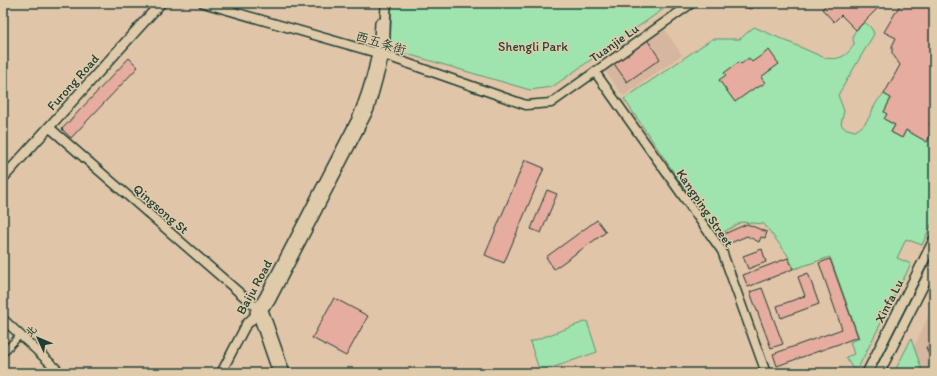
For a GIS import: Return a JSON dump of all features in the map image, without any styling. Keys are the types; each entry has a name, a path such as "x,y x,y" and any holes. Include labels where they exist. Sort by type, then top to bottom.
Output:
{"main road":[{"name":"Furong Road","path":"3,178 50,128 161,3"},
{"name":"Baiju Road","path":"380,3 380,54"},
{"name":"Baiju Road","path":"246,325 270,301 363,123 369,109 380,54 386,3"},
{"name":"Xinfa Lu","path":"866,373 934,240"},
{"name":"Xinfa Lu","path":"881,371 934,264"},
{"path":"259,311 278,373"},
{"path":"259,311 285,373"}],"street":[{"name":"西五条街","path":"203,3 380,54 526,105 551,103"},
{"name":"Tuanjie Lu","path":"551,103 692,3"},
{"name":"Kangping Street","path":"595,72 722,251 766,373"},
{"name":"Qingsong St","path":"50,128 259,311"},
{"path":"3,319 61,373"},
{"path":"221,373 246,325"},
{"path":"3,353 20,335"}],"shaded area":[{"path":"663,27 682,55 623,96 603,68"},
{"path":"934,304 934,371 923,373 914,347"}],"green space":[{"name":"Shengli Park","path":"392,3 672,3 552,87 530,90 390,49"},
{"path":"865,22 872,29 874,34 838,95 844,111 841,124 844,128 855,131 861,127 865,123 879,98 884,94 891,98 884,112 887,114 884,119 895,125 891,132 902,138 906,130 926,141 934,128 934,219 922,245 906,239 897,258 911,264 857,370 852,368 846,357 854,354 850,342 859,338 830,257 794,269 787,254 764,224 741,222 717,236 624,99 712,39 740,39 754,27 825,58 838,58 845,55 854,44 853,36 855,32"},
{"path":"587,321 597,352 540,372 530,342"},
{"path":"911,339 923,373 894,373"}],"building":[{"path":"743,3 766,3 759,8 757,6 750,9 745,7"},
{"path":"828,3 882,4 856,30 841,15 834,22 822,9"},
{"path":"901,3 926,3 934,8 934,115 929,124 934,126 934,128 927,142 906,130 902,138 891,132 895,125 884,119 887,114 884,112 891,98 884,94 900,65 892,53 892,46 896,38 884,32"},
{"path":"646,38 660,59 627,82 612,61"},
{"path":"769,50 779,64 761,77 765,83 757,88 756,87 735,102 719,80 726,75 724,73 739,62 741,64 749,58 752,62"},
{"path":"129,58 138,67 71,138 62,129"},
{"path":"525,160 544,168 504,263 485,255"},
{"path":"547,190 557,194 541,233 531,229"},
{"path":"597,220 606,232 554,269 546,257"},
{"path":"747,224 767,232 765,238 761,237 759,242 747,236 728,244 724,234"},
{"path":"762,249 766,262 748,269 743,256"},
{"path":"788,258 793,269 748,287 743,275"},
{"path":"830,259 858,337 777,366 773,354 842,329 819,263"},
{"path":"808,273 819,304 781,318 777,306 805,296 798,277"},
{"path":"762,288 783,344 771,348 750,292"},
{"path":"334,298 368,316 346,356 312,338"},
{"path":"934,333 934,355 929,355 926,347 930,346"}]}
